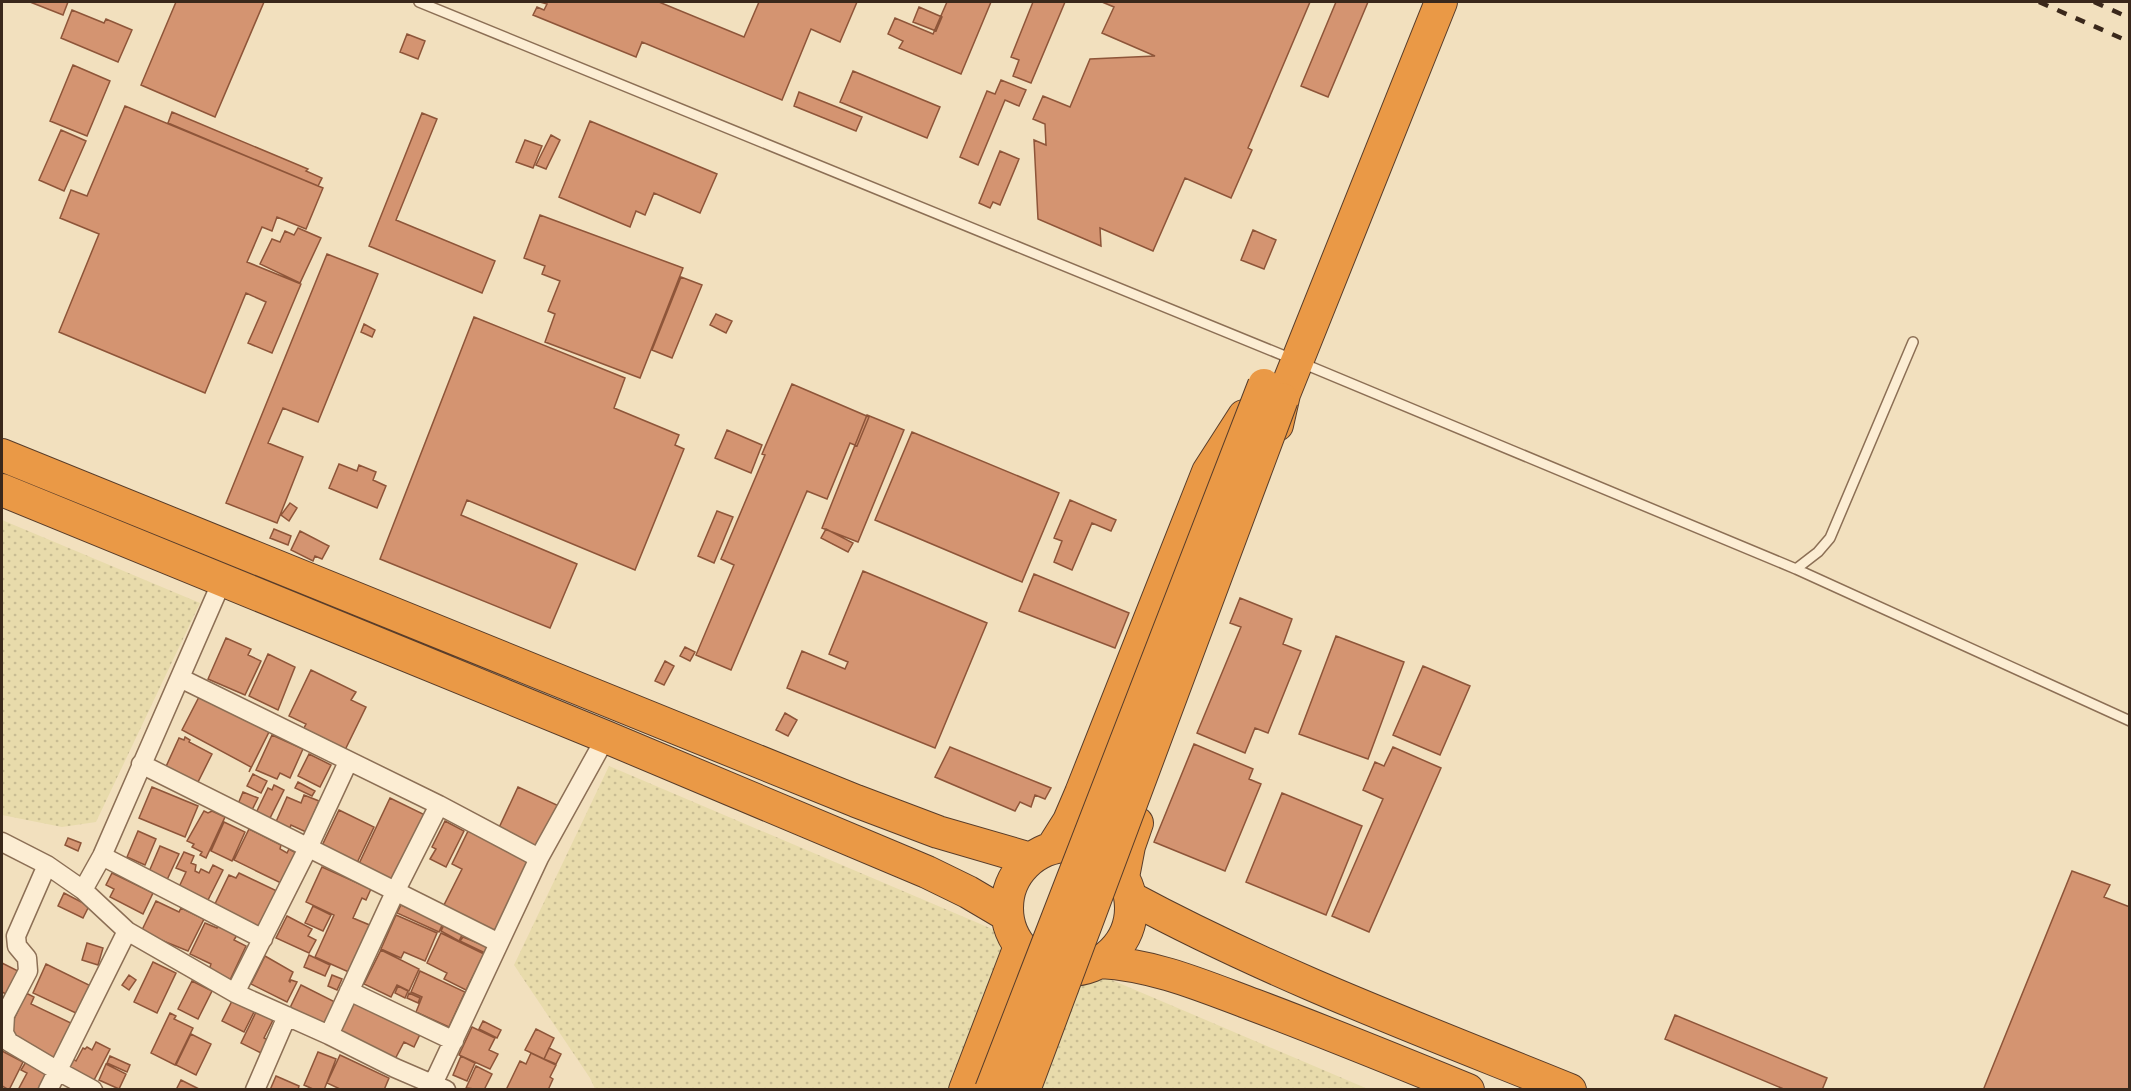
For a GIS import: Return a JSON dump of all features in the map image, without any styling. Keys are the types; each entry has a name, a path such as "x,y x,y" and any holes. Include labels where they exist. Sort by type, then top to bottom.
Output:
{"highway":[{"path":"1287,358 1420,2"},
{"path":"991,1089 1274,389 1441,2"},
{"path":"1274,389 1208,472 1082,794 1069,821 1041,853 1019,870 1011,884 1007,899 1007,915 1011,932 1032,958 1048,967 1065,970 1125,963 1151,968 1198,984 1468,1089"},
{"path":"1038,1089 1091,966 1119,946 1125,935 1131,917 1127,888 1129,846 1262,493 1274,389"},
{"path":"1024,1089 1274,389"},
{"path":"2,455 856,801 938,832 1041,853 1068,846 1092,851 1113,864 1127,888 1220,944 1326,991 1570,1089"},
{"path":"2,490 606,737 927,872 1007,915"},
{"path":"965,1089 1020,946"}],"street":[{"path":"83,891 102,856 222,581"},
{"path":"180,678 439,805 540,858"},
{"path":"2,842 46,865 83,891 127,932 235,993 439,1087 454,1041 499,943 540,858 606,737"},
{"path":"235,993 308,848 348,762"},
{"path":"141,764 499,943"},
{"path":"329,1035 396,890 439,805"},
{"path":"102,856 263,939"},
{"path":"46,865 16,936 17,946 27,958 28,971 5,1015 4,1033 9,1042 93,1089"},
{"path":"48,1089 127,932"},
{"path":"349,992 454,1041"},
{"path":"255,1089 286,1017"}],"lane":[{"path":"419,2 1796,569 2130,721"},
{"path":"1796,569 1818,552 1830,538 1913,342"}],"shaded area":[{"path":"2,520 200,603 96,822 62,827 2,815"},
{"path":"609,766 1368,1089 595,1089 590,1078 514,965"}],"building":[{"path":"30,2 68,2 63,15"},
{"path":"176,2 264,2 215,117 141,85"},
{"path":"540,2 659,2 744,37 759,2 857,2 840,42 811,29 782,100 642,42 636,57 533,15 537,7 544,10 547,4"},
{"path":"947,2 991,2 961,74 899,48 903,41 888,34 895,18 933,34"},
{"path":"1033,2 1065,2 1031,83 1013,76 1019,60 1011,57"},
{"path":"1102,2 1310,2 1248,148 1252,150 1231,198 1185,178 1153,251 1100,228 1101,246 1038,219 1034,140 1046,145 1045,124 1033,119 1043,96 1070,107 1090,59 1155,56 1102,33 1114,7"},
{"path":"1336,2 1368,2 1328,97 1301,86"},
{"path":"919,7 942,17 936,31 913,22"},
{"path":"72,10 104,23 106,19 132,30 118,62 61,38"},
{"path":"407,34 425,41 418,59 400,52"},
{"path":"73,65 110,81 87,136 50,121"},
{"path":"853,71 940,107 927,138 840,102"},
{"path":"1001,80 1026,90 1019,106 1005,100 978,165 960,157 987,91 995,94"},
{"path":"799,92 862,117 856,131 794,106"},
{"path":"125,106 323,188 306,229 277,217 272,231 262,227 247,262 301,284 272,353 248,343 266,302 246,293 205,393 59,332 99,234 60,218 71,190 87,196"},
{"path":"172,112 308,169 306,171 322,178 318,186 168,123"},
{"path":"422,113 437,119 396,220 495,261 482,293 369,246"},
{"path":"590,121 717,174 700,213 654,193 645,215 636,211 630,227 559,197"},
{"path":"61,130 86,141 64,191 39,180"},
{"path":"551,135 560,140 546,169 536,165"},
{"path":"525,140 542,146 533,168 516,162"},
{"path":"1000,151 1019,159 1000,205 993,202 990,208 979,203"},
{"path":"540,215 683,268 640,378 545,342 555,314 548,311 560,281 542,274 545,266 524,258"},
{"path":"298,228 321,238 300,283 260,264 272,239 280,242 285,231 294,235"},
{"path":"1253,230 1276,240 1264,269 1241,260"},
{"path":"327,254 378,274 318,422 283,408 268,443 303,457 277,523 226,503"},
{"path":"681,277 702,285 672,358 652,350"},
{"path":"716,314 732,321 726,333 710,325"},
{"path":"474,317 625,378 614,408 679,435 675,445 684,449 635,570 467,500 461,515 577,564 550,628 380,559"},
{"path":"364,324 375,330 372,337 361,332"},
{"path":"792,384 869,417 857,446 850,443 827,499 807,491 731,670 696,655 734,565 721,559"},
{"path":"867,415 904,430 858,542 822,528"},
{"path":"727,430 762,445 751,473 715,458"},
{"path":"912,432 1059,493 1022,582 875,520"},
{"path":"339,464 357,471 359,465 376,472 373,480 386,486 377,508 329,488"},
{"path":"1070,500 1116,520 1111,531 1092,523 1072,570 1054,562 1062,541 1054,538"},
{"path":"290,503 297,508 289,521 281,515"},
{"path":"717,511 733,517 714,563 698,556"},
{"path":"274,529 291,536 288,545 270,538"},
{"path":"826,529 853,543 848,552 821,538"},
{"path":"300,531 329,546 322,559 315,556 313,561 291,550"},
{"path":"863,571 987,623 935,748 787,688 802,651 845,669 848,662 829,654"},
{"path":"1034,574 1129,613 1115,648 1019,611"},
{"path":"1240,598 1292,619 1283,644 1301,651 1268,733 1255,728 1245,753 1197,733 1241,627 1230,623"},
{"path":"1336,636 1404,662 1368,759 1299,734"},
{"path":"226,638 251,649 248,655 261,661 245,695 208,679"},
{"path":"685,647 695,652 690,661 680,656"},
{"path":"268,654 295,667 278,710 249,696"},
{"path":"665,661 674,666 664,685 655,681"},
{"path":"1423,666 1470,686 1440,755 1393,735"},
{"path":"311,670 356,692 351,700 366,707 345,750 303,730 306,724 289,716"},
{"path":"200,695 269,732 249,772 251,767 182,730"},
{"path":"785,713 797,720 788,736 776,730"},
{"path":"272,735 303,749 290,778 280,773 277,779 256,770"},
{"path":"185,737 190,740 189,742 212,754 196,786 164,771 179,738 184,740"},
{"path":"1194,744 1253,769 1249,779 1261,784 1225,871 1154,842"},
{"path":"950,747 1051,788 1045,799 1035,795 1031,807 1020,802 1015,811 935,777"},
{"path":"1393,747 1441,768 1369,932 1332,916 1383,799 1363,790 1375,762 1384,766"},
{"path":"309,754 331,765 320,787 298,776"},
{"path":"253,774 267,781 261,793 247,786"},
{"path":"298,782 315,791 312,796 295,788"},
{"path":"274,785 284,790 268,822 256,813 268,788 272,790"},
{"path":"152,787 198,806 185,837 139,818"},
{"path":"518,787 559,806 538,851 497,832"},
{"path":"243,792 258,798 252,810 238,804"},
{"path":"1282,793 1362,826 1326,915 1246,882"},
{"path":"304,795 319,801 306,832 291,825 289,830 275,824 287,797 301,803"},
{"path":"390,798 425,815 391,885 357,868"},
{"path":"339,810 374,827 355,867 320,850"},
{"path":"204,811 208,813 212,811 225,817 206,858 200,855 202,852 192,847 194,844 187,841"},
{"path":"445,821 464,831 446,867 430,859 436,849 432,847"},
{"path":"224,822 245,832 232,861 211,851"},
{"path":"470,827 533,859 495,935 442,909 462,869 452,864"},
{"path":"249,829 281,845 280,849 287,853 289,849 298,854 283,884 234,860"},
{"path":"138,831 156,839 145,865 127,857"},
{"path":"68,838 81,843 78,851 65,845"},
{"path":"160,846 179,854 166,882 148,874"},
{"path":"184,852 194,856 191,863 196,865 195,871 199,873 201,869 209,873 213,865 223,870 206,904 179,887 186,872 176,868"},
{"path":"322,867 371,889 366,900 362,898 353,918 372,926 351,973 315,957 334,915 306,902"},
{"path":"2072,871 2110,885 2104,897 2130,907 2130,1090 1989,1090 1984,1088"},
{"path":"112,873 153,893 143,914 110,897 114,889 106,885"},
{"path":"239,873 279,892 260,931 213,908 229,875 236,878"},
{"path":"64,893 89,906 83,918 58,906"},
{"path":"156,901 179,912 181,908 204,919 188,951 141,932"},
{"path":"401,905 413,910 415,907 444,921 439,932 397,913"},
{"path":"313,906 331,915 323,931 305,923"},
{"path":"396,915 437,933 425,961 404,952 401,958 381,949"},
{"path":"287,916 312,929 308,936 316,940 309,953 276,938"},
{"path":"205,923 237,935 234,940 246,946 230,980 209,970 211,964 190,954"},
{"path":"444,925 462,935 459,941 441,931"},
{"path":"441,933 484,954 466,990 444,979 447,973 427,963"},
{"path":"463,937 488,947 485,953 460,941"},
{"path":"87,943 103,948 98,965 82,960"},
{"path":"381,950 419,969 409,991 397,985 391,997 364,984"},
{"path":"309,955 330,965 325,976 304,967"},
{"path":"265,956 293,972 289,981 297,982 287,1002 251,984"},
{"path":"153,962 176,973 157,1013 134,1002"},
{"path":"2,963 22,973 10,996 2,992"},
{"path":"46,964 91,986 78,1014 33,993"},
{"path":"420,971 465,992 449,1027 416,1012 422,997 411,992"},
{"path":"129,975 136,980 129,990 122,985"},
{"path":"332,975 342,979 337,990 328,986"},
{"path":"192,981 212,991 198,1019 178,1009"},
{"path":"301,985 335,1002 322,1029 288,1012"},
{"path":"398,986 408,991 405,998 395,993"},
{"path":"26,993 34,997 31,1004 73,1024 57,1059 18,1042 19,1038 8,1032"},
{"path":"409,993 420,998 418,1003 407,998"},
{"path":"354,997 422,1030 414,1047 404,1042 394,1061 338,1033"},
{"path":"233,999 255,1010 244,1032 222,1021"},
{"path":"256,1012 273,1020 264,1038 268,1040 261,1053 241,1043"},
{"path":"170,1013 176,1016 174,1019 193,1028 175,1065 151,1053"},
{"path":"1675,1015 1827,1078 1822,1090 1786,1090 1665,1039"},
{"path":"483,1021 501,1030 497,1038 479,1029"},
{"path":"472,1027 495,1038 489,1050 498,1054 490,1069 459,1055"},
{"path":"536,1029 554,1038 544,1059 525,1050"},
{"path":"191,1034 211,1044 196,1075 176,1065"},
{"path":"96,1042 110,1049 91,1086 65,1072 72,1058 76,1061 83,1048 87,1047 92,1050"},
{"path":"549,1048 561,1054 556,1064 544,1059"},
{"path":"2,1051 23,1062 9,1090 2,1086"},
{"path":"318,1052 336,1059 324,1090 315,1090 304,1085"},
{"path":"531,1053 556,1065 550,1077 553,1079 548,1090 506,1090 520,1061 526,1064"},
{"path":"340,1055 389,1078 384,1090 342,1090 327,1083"},
{"path":"110,1056 130,1065 127,1072 107,1063"},
{"path":"461,1056 475,1063 467,1081 453,1075"},
{"path":"27,1060 51,1071 42,1090 18,1090 27,1073 21,1070"},
{"path":"106,1064 126,1074 119,1089 99,1080"},
{"path":"476,1066 492,1074 484,1090 466,1088"},
{"path":"276,1076 299,1086 298,1090 270,1090"},
{"path":"181,1080 201,1090 176,1090"}],"railway":[{"path":"2039,2 2130,42"},
{"path":"2094,2 2130,18"}]}
